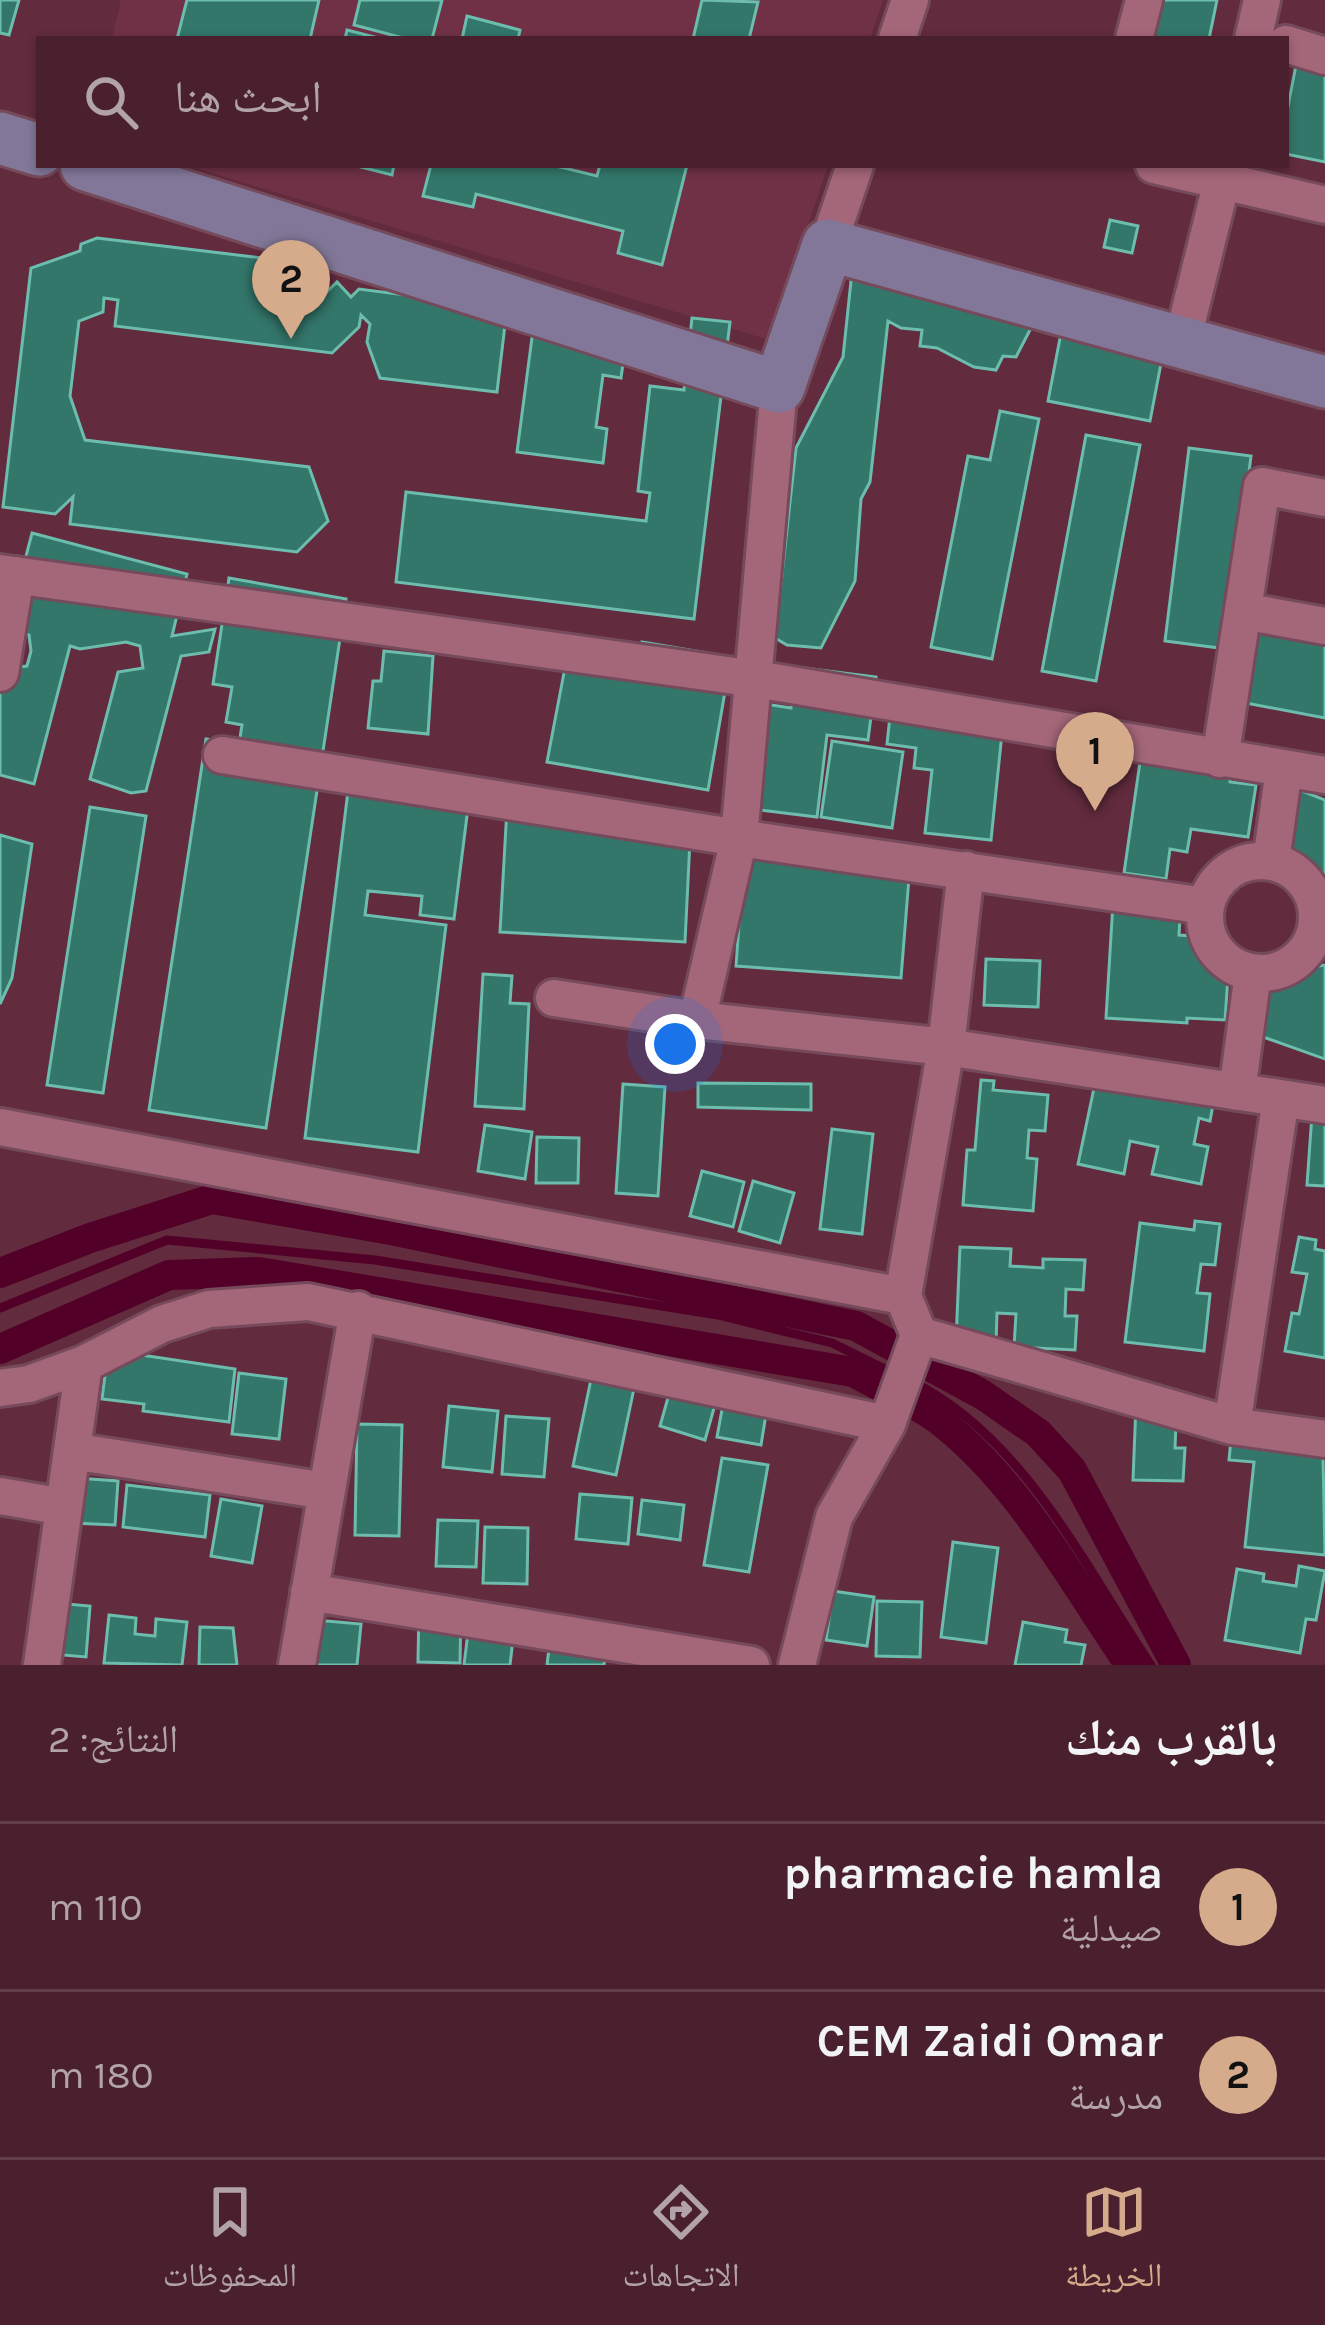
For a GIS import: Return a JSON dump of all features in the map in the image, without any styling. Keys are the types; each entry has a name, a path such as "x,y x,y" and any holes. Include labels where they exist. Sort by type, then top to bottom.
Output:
{"street":[{"path":"898,36 910,0"},
{"path":"1134,36 1144,0"},
{"path":"1289,41 1325,56"},
{"path":"0,137 36,149"},
{"path":"95,168 779,387"},
{"path":"697,1021 739,838 779,387 854,168"},
{"path":"1180,168 1224,173 1325,205"},
{"path":"1182,342 1224,173"},
{"path":"828,245 1325,382"},
{"path":"1220,759 1262,486 1325,498"},
{"path":"0,673 8,574 756,680 1325,775"},
{"path":"1243,611 1325,626"},
{"path":"222,755 1205,906"},
{"path":"1271,861 1284,769"},
{"path":"1256,860 1271,861 1299,876 1310,889 1320,926 1304,954 1291,965 1276,972 1253,973 1229,964 1217,953 1208,939 1205,906 1218,880 1229,870 1256,860"},
{"path":"797,1665 834,1516 893,1411 916,1344 904,1296 946,1047 966,870"},
{"path":"1237,1092 1253,973"},
{"path":"554,998 697,1021 946,1047 1325,1106"},
{"path":"1232,1426 1281,1099"},
{"path":"0,1127 904,1296"},
{"path":"0,1388 29,1384 84,1364 162,1324 209,1309 308,1302 893,1411"},
{"path":"297,1665 358,1310"},
{"path":"916,1344 1232,1426 1325,1439"},
{"path":"42,1665 84,1364"},
{"path":"72,1451 326,1491"},
{"path":"0,1496 64,1507"},
{"path":"309,1592 751,1665"}],"shaded area":[{"path":"121,0 883,0 871,36 113,36"},
{"path":"195,168 827,168 770,340"}],"building":[{"path":"0,0 19,0 9,35 0,33"},
{"path":"187,0 319,0 311,36 178,36"},
{"path":"360,0 442,0 433,36 396,36 354,25"},
{"path":"702,0 758,2 750,36 694,36"},
{"path":"1161,0 1217,0 1210,36 1154,36"},
{"path":"467,16 520,30 519,36 463,36"},
{"path":"1297,60 1325,65 1325,162 1289,155 1289,101"},
{"path":"365,168 393,168 392,175"},
{"path":"430,168 564,168 597,176 599,168 686,168 662,265 618,253 623,231 476,194 473,207 423,196"},
{"path":"1110,220 1138,226 1132,253 1104,247"},
{"path":"97,238 303,263 296,322 337,282 351,297 359,289 507,308 497,392 380,378 367,342 370,324 361,315 359,327 332,353 115,326 118,300 104,298 103,312 79,321 70,396 85,440 309,467 328,521 297,552 70,524 73,497 55,514 3,507 31,268 80,251 81,244"},
{"path":"853,262 1032,326 1016,357 1003,356 996,370 974,367 937,348 920,346 922,330 888,321 870,482 861,499 855,581 821,648 787,645 775,638 796,448 843,357"},
{"path":"1065,312 1167,332 1150,421 1048,401"},
{"path":"692,318 730,322 694,619 396,582 406,492 646,521 650,493 638,491 650,386 684,390"},
{"path":"533,330 626,342 621,378 603,375 596,427 607,429 603,463 517,452"},
{"path":"1000,411 1039,419 992,659 931,647 968,456 990,460"},
{"path":"1086,435 1140,445 1096,681 1042,671"},
{"path":"1189,448 1251,456 1227,649 1165,641"},
{"path":"32,533 187,574 172,636 215,629 209,652 181,656 146,791 131,793 90,779 118,672 143,668 140,646 126,642 80,649 70,646 34,784 0,775 0,693 6,668 27,666 31,651 29,635 7,629"},
{"path":"229,578 346,599 266,1128 149,1110 206,739 239,744 242,725 226,722 232,687 213,684"},
{"path":"1241,610 1325,626 1325,718 1225,699"},
{"path":"571,636 641,649 642,642 731,657 708,790 547,762"},
{"path":"384,651 433,656 428,734 368,728 373,681 381,681"},
{"path":"796,667 876,677 868,740 827,735 817,817 752,809 765,704 791,708"},
{"path":"1005,704 991,840 925,833 932,770 914,768 916,748 887,744 890,716"},
{"path":"832,741 903,752 892,828 821,817"},
{"path":"1140,762 1231,775 1230,782 1256,785 1248,837 1191,829 1187,852 1170,849 1166,879 1124,873"},
{"path":"351,767 471,784 454,919 420,915 422,896 368,891 365,915 446,925 418,1152 305,1138"},
{"path":"1295,788 1325,800 1325,920 1317,917 1311,882 1266,865"},
{"path":"90,807 146,816 103,1093 47,1085"},
{"path":"507,808 691,820 685,942 500,932"},
{"path":"0,835 32,844 12,978 0,1004"},
{"path":"745,840 910,865 901,978 736,966"},
{"path":"1181,900 1179,935 1222,938 1220,962 1229,962 1225,1020 1187,1018 1187,1023 1106,1018 1113,903"},
{"path":"986,959 1040,961 1038,1007 984,1005"},
{"path":"1325,965 1325,1059 1252,1033 1269,975"},
{"path":"483,974 512,976 510,1003 529,1004 524,1109 475,1106"},
{"path":"1097,1074 1138,1094 1176,1102 1179,1087 1215,1094 1210,1121 1199,1118 1194,1144 1208,1147 1201,1184 1152,1174 1158,1147 1130,1141 1124,1174 1078,1164"},
{"path":"981,1080 994,1081 993,1090 1048,1095 1045,1131 1029,1130 1027,1158 1037,1159 1033,1211 963,1205 967,1150 975,1150"},
{"path":"698,1083 811,1084 811,1110 698,1107"},
{"path":"623,1084 665,1087 658,1196 616,1193"},
{"path":"1312,1114 1325,1115 1325,1186 1307,1185"},
{"path":"485,1125 532,1132 525,1179 478,1171"},
{"path":"832,1129 873,1134 862,1234 820,1229"},
{"path":"537,1137 579,1138 578,1183 536,1183"},
{"path":"702,1171 744,1182 733,1227 690,1216"},
{"path":"753,1181 794,1193 780,1243 739,1231"},
{"path":"1195,1221 1220,1224 1215,1265 1201,1264 1197,1293 1210,1294 1204,1351 1125,1342 1140,1223 1194,1230"},
{"path":"1299,1237 1316,1240 1315,1249 1325,1251 1325,1358 1285,1351 1292,1313 1299,1314 1307,1274 1292,1272"},
{"path":"960,1247 1011,1249 1010,1266 1043,1268 1043,1259 1085,1260 1083,1290 1066,1289 1065,1316 1077,1316 1075,1350 1014,1347 1016,1314 997,1313 996,1343 956,1341"},
{"path":"108,1350 235,1369 229,1422 143,1411 144,1404 102,1399"},
{"path":"595,1360 638,1369 616,1475 573,1466"},
{"path":"239,1373 286,1379 279,1439 232,1434"},
{"path":"675,1373 720,1387 705,1440 660,1426"},
{"path":"727,1382 770,1390 761,1445 717,1437"},
{"path":"1156,1394 1193,1395 1192,1423 1176,1422 1175,1448 1185,1448 1183,1481 1133,1480 1136,1404"},
{"path":"449,1406 498,1411 492,1472 443,1467"},
{"path":"1234,1408 1268,1412 1264,1450 1323,1456 1325,1555 1245,1547 1254,1462 1229,1460"},
{"path":"506,1416 549,1419 544,1477 502,1474"},
{"path":"357,1424 402,1425 399,1536 355,1535"},
{"path":"722,1458 768,1465 749,1572 704,1565"},
{"path":"76,1478 118,1481 115,1525 73,1523"},
{"path":"127,1485 210,1495 205,1537 123,1527"},
{"path":"580,1494 632,1498 628,1544 576,1539"},
{"path":"221,1499 262,1506 252,1563 211,1556"},
{"path":"642,1500 684,1505 680,1540 638,1534"},
{"path":"438,1520 478,1521 476,1567 436,1566"},
{"path":"485,1527 528,1528 527,1584 483,1583"},
{"path":"953,1542 998,1548 986,1643 941,1637"},
{"path":"1299,1566 1325,1571 1316,1620 1306,1619 1300,1653 1225,1640 1237,1569 1264,1574 1263,1581 1296,1586"},
{"path":"833,1591 874,1597 867,1646 826,1640"},
{"path":"877,1601 922,1602 920,1657 876,1656"},
{"path":"55,1603 90,1606 86,1657 50,1654"},
{"path":"419,1605 461,1606 460,1663 418,1662"},
{"path":"471,1608 516,1613 510,1665 464,1665"},
{"path":"109,1615 136,1618 135,1634 155,1636 156,1619 187,1622 182,1665 104,1663"},
{"path":"315,1620 361,1624 357,1665 311,1665"},
{"path":"1023,1622 1067,1630 1065,1642 1085,1645 1081,1665 1015,1665"},
{"path":"552,1624 608,1630 604,1665 547,1665"},
{"path":"200,1627 233,1628 237,1665 199,1665"}],"waterway":[{"path":"0,1273 212,1199 391,1230 856,1326 983,1395 1038,1433 1072,1470 1176,1665"},
{"path":"0,1308 167,1240 375,1260 718,1315 832,1343 895,1374"},
{"path":"0,1349 169,1275 259,1272 853,1372 935,1417 992,1470 1042,1533 1130,1665"},
{"path":"911,1381 951,1405 1018,1469 1048,1506 1151,1665"}],"place":[{"name":"CEM Zaidi Omar","path":"291,339"},
{"name":"pharmacie hamla","path":"1095,811"}]}
